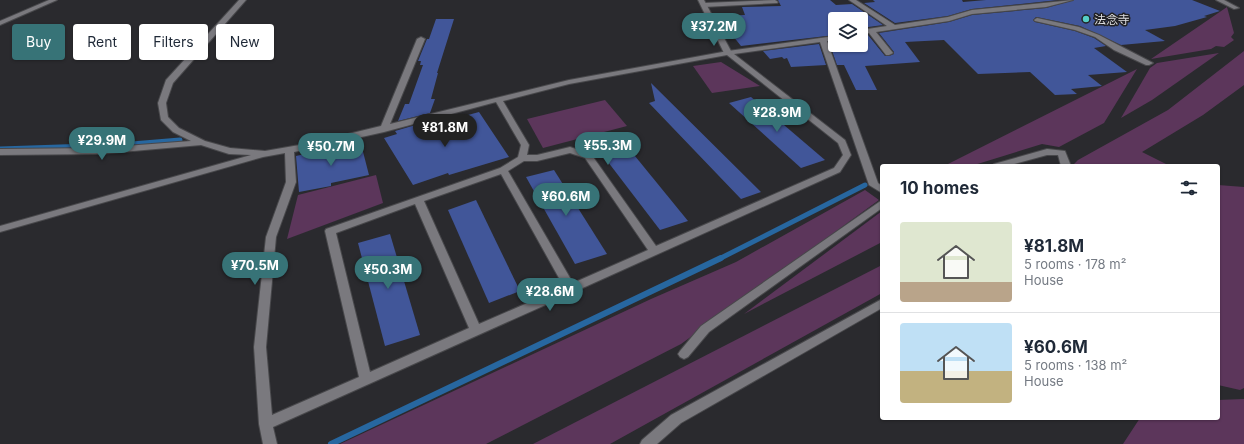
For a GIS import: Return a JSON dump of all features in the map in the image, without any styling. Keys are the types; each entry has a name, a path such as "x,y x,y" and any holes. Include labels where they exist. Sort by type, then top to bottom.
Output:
{"street":[{"path":"0,23 54,0"},
{"path":"243,0 169,82 162,103 164,118 176,130 202,143 229,151 265,154"},
{"path":"852,0 892,26"},
{"path":"1020,0 1037,20 1048,30"},
{"path":"868,31 950,19 970,12 1026,8 1070,0"},
{"path":"1219,0 1236,8"},
{"path":"266,424 571,290 837,170 847,155 842,142 728,53 702,3 775,2"},
{"path":"1037,20 1077,28 1097,36 1117,48 1149,63"},
{"path":"871,30 889,53"},
{"path":"384,129 421,39"},
{"path":"0,229 265,154 384,129 569,82 728,53 828,39"},
{"path":"822,40 874,185 880,189"},
{"path":"499,100 525,145 522,158"},
{"path":"0,152 99,151 202,143"},
{"path":"270,444 266,424 260,347 271,238 291,182 289,150"},
{"path":"366,380 330,230 503,170 522,158 537,158 570,150 588,156 655,252"},
{"path":"1003,164 1047,152 1062,153 1065,164"},
{"path":"503,170 571,290"},
{"path":"418,199 476,331"},
{"path":"684,354 705,329 880,204"},
{"path":"647,444 676,418 880,304"}],"shaded area":[{"path":"1227,7 1234,33 1231,37 1234,40 1224,47 1216,46 1211,49 1151,59"},
{"path":"1244,51 1244,85 1203,115 1142,152 1166,164 1074,164 1078,160 1168,110"},
{"path":"1219,53 1152,100 1121,118 1150,68 1157,63"},
{"path":"721,62 760,86 712,93 693,66"},
{"path":"1137,69 1104,123 1059,147 1042,144 977,164 948,164"},
{"path":"605,100 627,126 543,148 527,119"},
{"path":"376,175 383,203 287,239 298,195"},
{"path":"1220,185 1244,187 1244,388 1240,390 1220,385"},
{"path":"865,190 879,200 681,344 486,444 340,444 651,299 736,262"},
{"path":"880,212 880,243 744,314"},
{"path":"880,266 880,294 610,444 533,444"},
{"path":"1244,399 1244,444 1123,444 1139,420 1220,420 1220,400"}],"building":[{"path":"778,0 830,0 836,5 852,4 864,12 828,12 828,36 741,46 717,16 745,15 742,7 781,6"},
{"path":"873,0 962,0 963,2 986,0 1058,0 972,9 948,16 895,23 864,3 875,2"},
{"path":"1074,0 1192,0 1220,11 1204,16 1207,17 1175,26 1145,30 1165,41 1121,45 1080,26 1036,17 1033,20 1035,22 1075,31 1094,38 1106,46 1094,48 1127,72 1088,75 1102,86 1071,89 1077,94 1055,95 1030,72 978,74 944,40 905,42 920,62 865,66 877,90 856,90 844,65 837,65 832,52 868,52 868,35 885,56 889,56 894,54 894,52 879,33 949,22 972,15 1046,8"},
{"path":"868,15 883,25 868,27"},
{"path":"436,19 454,19 437,73 431,99 435,99 430,113 398,121 405,104 409,104 423,65 420,65 421,61 418,61 427,39 429,39"},
{"path":"819,44 826,65 791,67 787,58 784,59 782,57 770,59 763,51"},
{"path":"651,83 761,192 741,199 649,103 655,101"},
{"path":"751,97 825,160 801,168 729,103"},
{"path":"479,112 509,157 449,175 448,173 413,185 384,138 397,134 395,131 426,122 424,127"},
{"path":"617,134 688,221 660,230 592,141"},
{"path":"358,142 360,145 361,144 369,175 331,183 331,186 299,192 296,156 309,153 310,155"},
{"path":"554,170 607,254 575,264 526,177"},
{"path":"476,200 520,291 489,303 448,210"},
{"path":"390,234 420,335 385,346 358,243"}],"waterway":[{"path":"0,149 120,145 180,140"},
{"path":"721,258 865,185"},
{"path":"331,444 721,258"}],"place":[{"name":"法念寺","path":"1086,19"}]}
